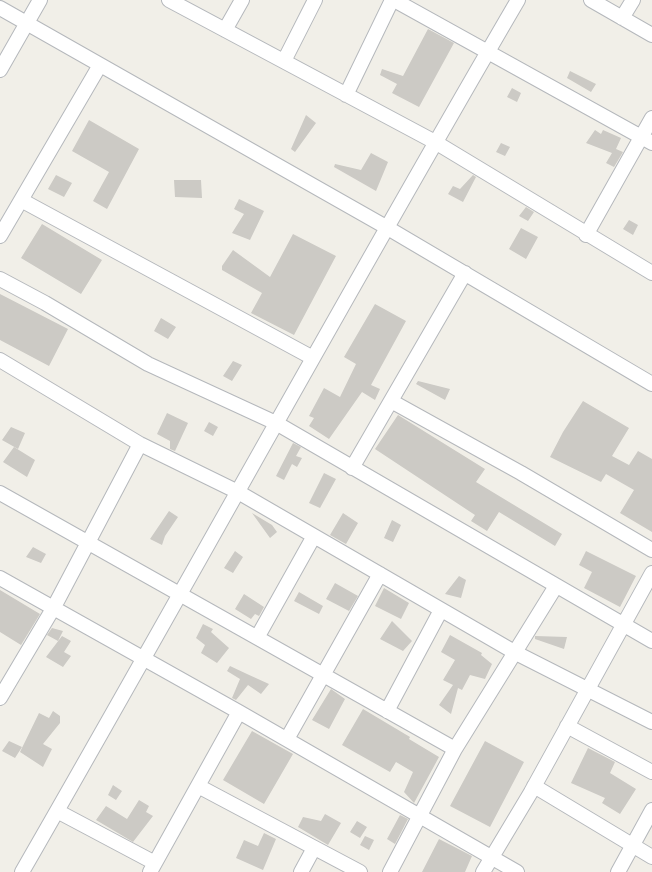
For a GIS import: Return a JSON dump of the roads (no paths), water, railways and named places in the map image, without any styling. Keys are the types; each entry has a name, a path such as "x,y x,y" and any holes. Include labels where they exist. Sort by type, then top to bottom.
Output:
{"street":[{"path":"0,70 40,0"},
{"path":"169,0 435,142 586,235 652,273"},
{"path":"225,30 242,0"},
{"path":"284,61 315,0"},
{"path":"346,94 393,0 646,140"},
{"path":"22,872 181,594 386,227 518,0"},
{"path":"592,0 652,35"},
{"path":"622,18 633,0"},
{"path":"0,8 386,227 652,384"},
{"path":"0,236 100,65"},
{"path":"586,235 646,140 652,118"},
{"path":"21,200 313,358"},
{"path":"352,468 465,274"},
{"path":"0,279 45,303 148,364 276,424 652,641"},
{"path":"0,360 140,444 238,492 516,653 652,722"},
{"path":"391,401 521,473 652,550"},
{"path":"0,698 54,607 140,444"},
{"path":"0,492 88,543 258,636 455,749"},
{"path":"258,636 314,536"},
{"path":"483,872 534,786 652,573"},
{"path":"287,739 380,574"},
{"path":"0,578 287,739 517,872"},
{"path":"390,872 455,749 556,586"},
{"path":"387,711 442,610"},
{"path":"57,811 153,867 239,712"},
{"path":"567,726 652,772"},
{"path":"198,786 360,872"},
{"path":"534,786 652,857"},
{"path":"618,872 652,810"},
{"path":"301,872 314,848"}]}
